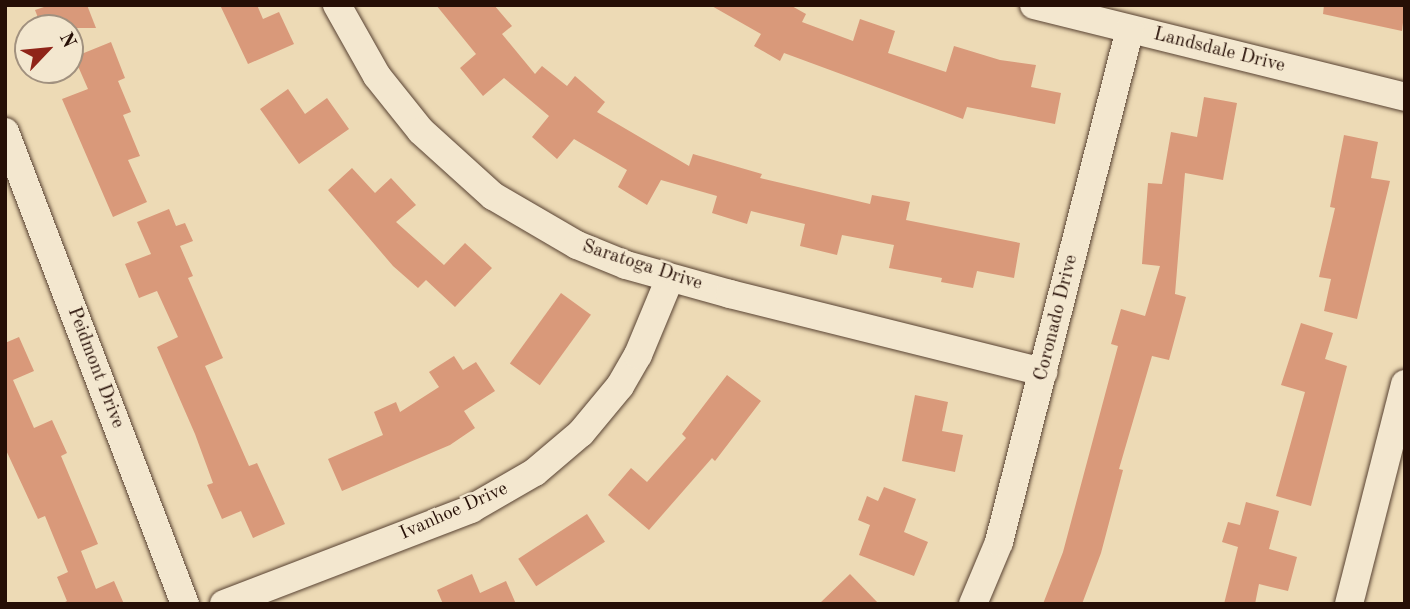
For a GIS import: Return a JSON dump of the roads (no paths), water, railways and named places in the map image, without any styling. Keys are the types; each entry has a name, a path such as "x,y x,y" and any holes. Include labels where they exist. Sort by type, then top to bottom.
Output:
{"street":[{"name":"Saratoga Drive","path":"337,5 377,76 414,122 483,187 577,246 670,278 1043,372"},
{"name":"Landsdale Drive","path":"1034,5 1405,97"},
{"name":"Coronado Drive","path":"973,604 999,542 1130,29"},
{"name":"Peidmont Drive","path":"6,136 184,604"},
{"name":"Ivanhoe Drive","path":"224,604 471,509 535,472 581,433 620,386 638,355 670,278"},
{"path":"1349,604 1405,384"}]}
